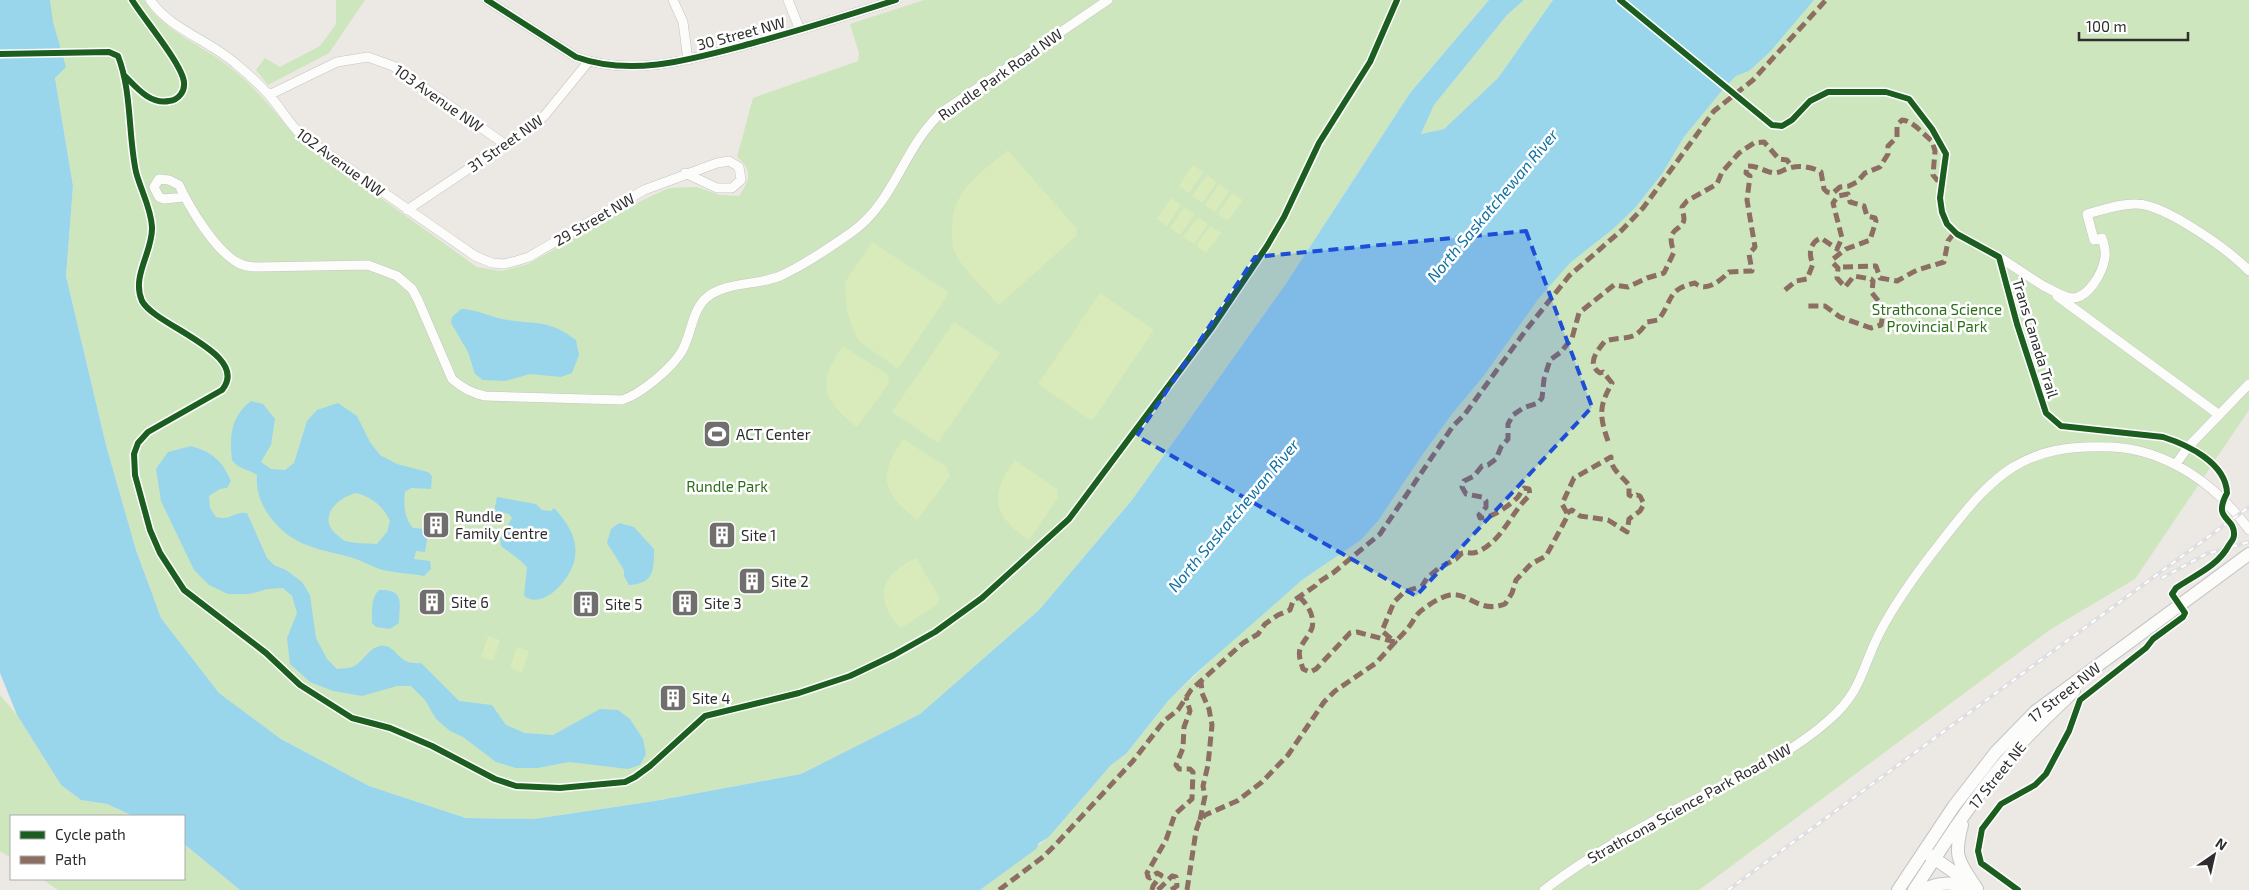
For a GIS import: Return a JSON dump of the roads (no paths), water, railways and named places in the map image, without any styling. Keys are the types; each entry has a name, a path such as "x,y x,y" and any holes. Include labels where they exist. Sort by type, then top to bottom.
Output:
{"main road":[{"name":"17 Street NW","path":"1929,855 1954,806 1996,752 2036,710 2249,554"},
{"name":"17 Street NE","path":"1965,815 2007,760 2032,732 2116,652"},
{"name":"17 Street NW","path":"1898,890 1965,815"},
{"path":"1965,815 1956,846 1957,854 1978,889"},
{"path":"1914,890 1929,855 1978,889"},
{"path":"1923,890 1944,883 1954,883 1978,889"}],"street":[{"name":"102 Avenue NW","path":"150,0 161,14 173,24 236,63 269,96 286,120 301,135 475,256 504,264"},
{"name":"30 Street NW","path":"487,0 565,51 589,61 647,66 688,60 800,30 896,0"},
{"path":"674,0 683,22 688,60"},
{"path":"788,0 800,30"},
{"name":"Rundle Park Road NW","path":"184,197 226,254 242,265 258,267 368,265 387,271 404,280 418,300 452,378 461,388 474,394 485,396 622,400 639,393 675,360 683,350 698,310 704,300 723,288 768,280 782,275 853,231 883,200 928,125 942,112 1108,0"},
{"name":"103 Avenue NW","path":"269,96 337,62 368,56 393,66 506,146"},
{"name":"31 Street NW","path":"407,210 506,146 546,115 589,61"},
{"name":"29 Street NW","path":"504,264 529,257 644,190 685,174 718,163 729,162 739,167 741,180 732,188 717,188 685,174"},
{"path":"2040,284 2071,298 2078,297 2088,290 2096,279 2105,257 2102,238 2094,240 2088,214 2136,204 2146,205 2178,218 2220,247 2249,271"},
{"path":"1999,257 2040,284 2218,414"},
{"path":"2176,464 2218,414 2249,384"},
{"name":"Strathcona Science Park Road NW","path":"1544,890 1614,842 1757,768 1794,746 1832,718 1850,700 1878,635 1907,586 1977,496 1999,476 2035,456 2070,447 2116,447 2144,452 2176,464 2224,499 2249,530"}],"water":[{"name":"North Saskatchewan River","path":"0,0 50,0 53,22 66,67 55,78 73,186 66,276 106,445 136,550 161,618 219,693 281,739 369,786 466,818 534,819 655,801 801,774 920,714 1039,610 1132,500 1285,285 1410,93 1489,0 1524,0 1507,15 1434,105 1421,134 1444,129 1498,78 1553,0 1814,0 1770,52 1749,71 1736,76 1720,93 1684,137 1662,174 1635,208 1613,229 1570,263 1539,298 1483,377 1452,414 1423,454 1378,521 1361,540 1302,580 1194,675 1168,701 1126,754 1111,765 1048,838 980,890 240,890 185,845 185,815 131,815 107,804 81,800 61,785 17,715 0,673"},
{"path":"461,309 477,311 502,319 547,325 565,333 576,340 579,355 572,373 561,377 530,374 505,381 483,380 475,374 468,352 451,323 452,317"},
{"path":"251,401 263,404 275,419 271,445 261,462 271,469 285,470 294,463 307,421 317,410 338,403 357,416 370,442 380,455 397,464 428,472 432,476 431,489 411,488 405,492 404,502 406,516 413,528 429,529 425,552 416,551 414,559 430,561 431,569 424,576 379,569 354,558 313,547 283,531 266,511 258,489 257,475 240,467 232,460 231,435 235,420","holes":["356,493 380,507 390,521 387,532 377,544 353,543 336,534 331,528 329,515 337,503 349,495"]},
{"path":"191,446 211,454 220,462 231,481 227,488 220,489 209,496 210,508 216,517 225,518 239,513 247,513 267,558 274,565 286,570 302,582 310,595 316,638 327,659 337,669 354,666 376,647 386,646 406,661 421,663 459,701 492,705 506,725 525,733 553,735 600,709 618,710 630,719 643,739 646,754 640,765 628,769 569,762 538,768 516,768 496,762 463,737 450,731 436,719 425,700 411,686 397,686 362,696 333,691 310,682 290,664 287,638 297,613 292,596 283,588 268,589 249,594 228,594 209,585 194,570 161,501 156,469 168,452"},
{"path":"497,497 536,504 542,510 551,511 554,508 570,531 575,543 573,565 563,582 548,596 532,599 524,596 527,567 501,546 500,538 512,518 509,514 494,511"},
{"path":"619,523 634,527 654,549 653,569 648,579 643,582 629,585 624,576 624,570 607,543 611,529"},
{"path":"379,590 394,592 399,599 399,623 390,629 376,627 372,623 373,601"}],"railway":[{"path":"1728,890 2249,507"},
{"path":"2162,578 2206,554 2249,542"}],"place":[{"name":"ACT Center","path":"717,434"},
{"name":"Rundle Family Centre","path":"436,525"},
{"name":"Site 1","path":"722,535"},
{"name":"Site 2","path":"752,581"},
{"name":"Site 6","path":"432,602"},
{"name":"Site 3","path":"685,603"},
{"name":"Site 5","path":"586,604"},
{"name":"Site 4","path":"673,698"}],"park label":[{"name":"Strathcona Science Provincial Park","path":"1937,318"},
{"name":"Rundle Park","path":"727,486"}]}
